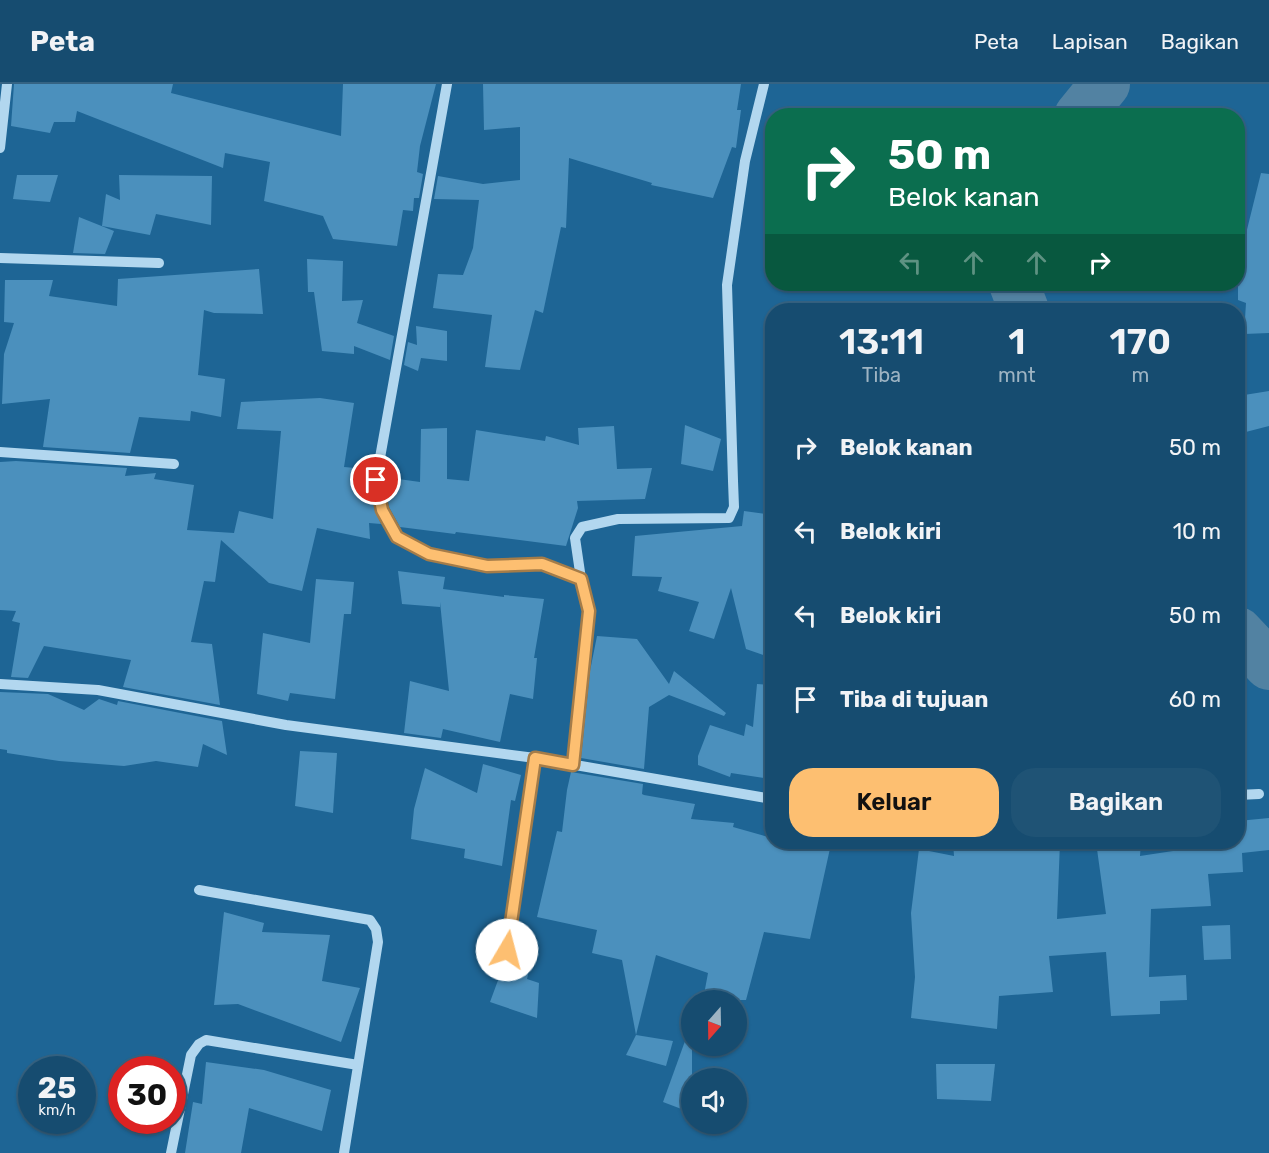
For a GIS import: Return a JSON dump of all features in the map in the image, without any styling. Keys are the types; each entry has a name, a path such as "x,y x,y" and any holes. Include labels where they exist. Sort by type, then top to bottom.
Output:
{"street":[{"path":"0,148 7,84"},
{"path":"447,84 376,480 382,510 397,537 429,554 487,566 542,564 581,579"},
{"path":"573,765 589,611 581,579 575,538 582,527 628,519 729,518 733,512 727,285 745,161 764,84"},
{"path":"0,258 159,263"},
{"path":"0,453 174,464"},
{"path":"0,684 98,690 286,725 535,758 765,798"},
{"path":"507,950 535,758"},
{"path":"1245,795 1259,794"},
{"path":"199,890 369,920 376,929 378,942 344,1153"},
{"path":"171,1153 191,1054 199,1044 206,1040 358,1065"}],"building":[{"path":"14,84 173,84 171,93 341,136 343,84 436,84 420,146 417,172 423,174 419,198 414,198 413,211 403,210 397,246 333,239 323,216 264,201 270,162 225,153 223,168 77,111 75,122 54,122 50,133 11,126"},
{"path":"483,84 741,84 737,110 741,110 736,148 732,147 713,198 651,185 652,183 569,158 566,228 561,227 543,313 535,310 520,370 485,367 492,315 433,308 438,274 463,275 473,248 479,200 434,199 438,176 483,184 520,180 520,127 484,130"},
{"path":"1261,173 1269,174 1269,333 1245,334 1246,303 1238,300 1238,291 1245,291 1245,238"},
{"path":"17,175 58,175 50,202 13,199"},
{"path":"119,175 212,176 211,225 156,214 150,235 102,226 106,194 120,200"},
{"path":"79,217 114,231 105,254 73,253"},
{"path":"307,259 343,261 342,301 363,300 357,323 394,336 390,360 354,346 354,354 322,351 314,292 308,292"},
{"path":"259,269 263,314 214,313 204,310 198,375 225,379 221,417 191,411 190,421 139,417 130,453 43,447 50,399 2,404 4,354 14,323 4,322 5,280 53,280 49,296 117,306 118,279"},
{"path":"416,326 447,331 447,361 421,358 418,371 404,365 408,342 417,345"},
{"path":"1269,391 1269,426 1245,432 1245,395"},
{"path":"320,398 354,403 344,467 367,469 365,475 369,475 375,511 381,524 369,523 370,539 317,528 302,591 269,583 221,540 215,582 204,581 191,642 212,644 220,705 123,687 131,660 44,646 28,678 11,677 20,623 12,621 16,611 0,610 0,462 127,468 125,476 156,473 154,479 194,485 187,530 234,533 239,511 273,519 281,431 237,429 241,402"},
{"path":"685,425 721,439 713,471 681,464"},
{"path":"614,426 617,469 652,468 645,499 577,501 578,508 566,546 400,527 389,507 384,477 420,482 421,429 447,428 447,479 469,481 476,430 545,441 546,436 579,445 578,428"},
{"path":"744,511 765,514 765,656 746,649 731,588 714,639 689,631 699,602 658,591 662,577 632,576 635,536 742,526"},
{"path":"398,571 445,577 443,589 504,597 504,595 544,599 534,658 537,658 533,699 510,694 500,742 443,729 441,738 404,733 410,681 449,691 440,602 440,607 402,604"},
{"path":"316,579 354,582 351,614 344,614 335,699 290,693 288,701 257,694 263,633 310,643"},
{"path":"597,636 637,639 669,684 674,671 726,713 724,716 669,695 649,707 644,769 581,758 590,671"},
{"path":"757,684 765,685 765,778 731,773 730,777 698,765 698,756 710,725 744,736 746,724 753,727"},
{"path":"0,692 48,694 84,710 99,699 117,705 118,701 222,721 227,755 203,744 198,767 156,761 124,766 59,761 7,753 7,750 0,749"},
{"path":"300,751 337,753 333,813 295,806"},
{"path":"483,764 521,775 515,801 511,800 502,866 464,858 465,849 411,839 414,809 425,768 477,793"},
{"path":"571,772 643,784 642,794 644,795 695,804 691,819 734,823 733,827 765,836 765,849 830,849 810,939 764,932 747,996 747,990 705,990 708,973 656,955 636,1035 622,960 592,953 597,930 537,917 557,831 562,832"},
{"path":"1269,818 1269,850 1242,853 1243,872 1208,874 1211,906 1151,909 1149,977 1186,975 1187,1000 1160,1001 1160,1014 1111,1016 1106,952 1049,956 1053,992 999,996 997,1029 911,1018 915,977 911,913 919,849 954,856 954,849 1060,849 1057,919 1106,914 1097,849 1140,849 1140,856 1186,849 1245,849 1245,820"},
{"path":"224,912 264,923 262,932 330,935 322,981 360,988 341,1042 238,1004 214,1005"},
{"path":"1230,925 1231,959 1204,960 1202,926"},
{"path":"504,964 530,966 527,979 539,983 537,1018 490,1002"},
{"path":"636,1035 673,1041 666,1066 626,1055"},
{"path":"681,1052 681,1056 692,1056 692,1068 681,1068 681,1109 663,1102"},
{"path":"206,1062 264,1070 331,1090 322,1131 249,1108 241,1153 185,1153 193,1102 202,1104"},
{"path":"936,1064 995,1064 991,1101 937,1099"}],"waterway":[{"path":"1086,108 1105,84"},
{"path":"1017,291 1021,303"},
{"path":"1245,639 1269,665"}],"route":[{"path":"376,480 382,510 397,537 429,554 487,566 542,564 581,579 589,611 573,765 535,758 507,950"}]}
